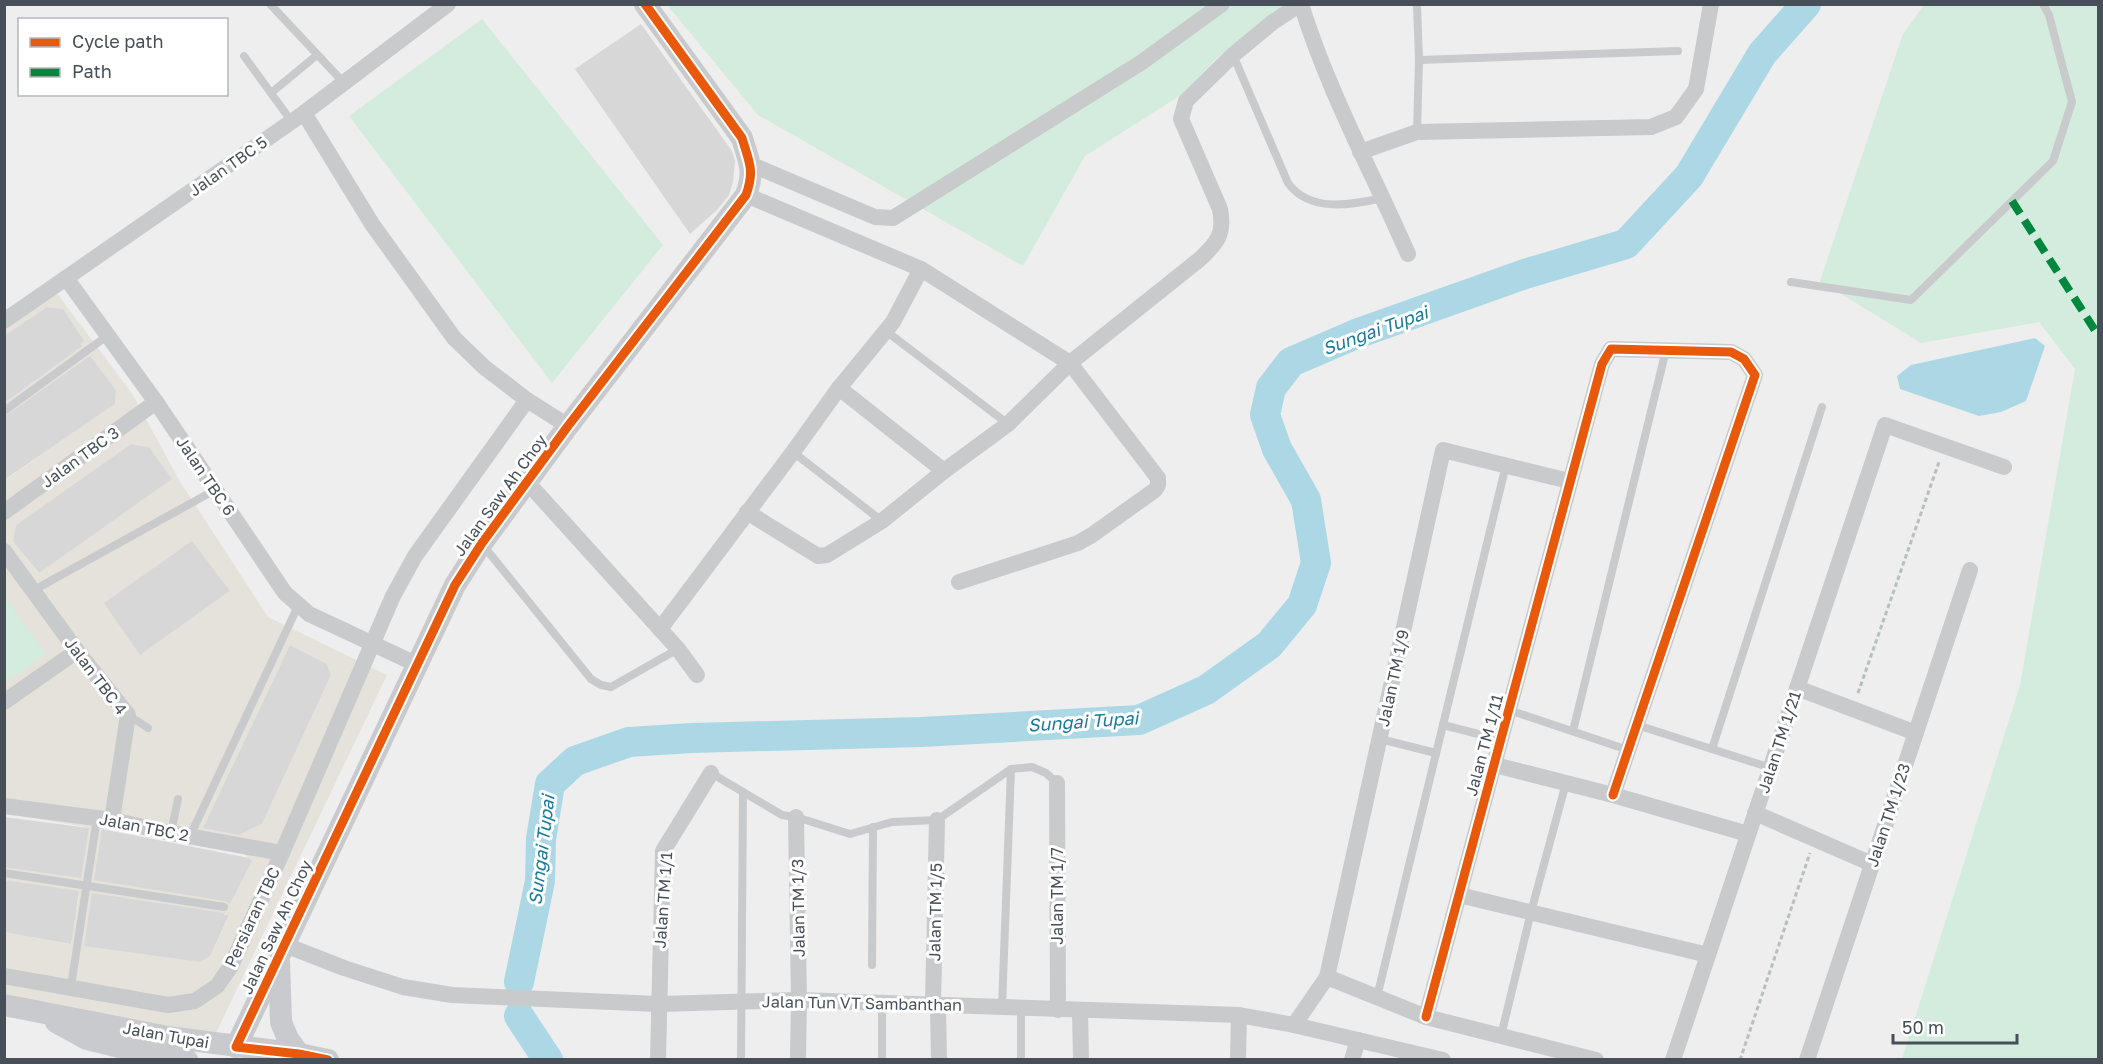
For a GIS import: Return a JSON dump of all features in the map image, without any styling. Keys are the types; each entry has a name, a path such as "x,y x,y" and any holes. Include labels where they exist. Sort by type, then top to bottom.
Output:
{"street":[{"name":"Jalan TBC 5","path":"4,321 298,118 448,4"},
{"name":"Jalan Saw Ah Choy","path":"236,1047 454,585 568,426 746,195 751,180 750,164 742,138 645,4"},
{"path":"750,164 875,217 893,218 1142,62 1222,4"},
{"path":"747,512 818,556 827,555 882,521 1008,424 1070,363 1200,259 1218,242 1222,220 1220,209 1181,119 1186,101 1233,55 1273,22 1301,4 1360,152 1408,254"},
{"path":"1360,152 1418,132 1651,127 1676,117 1696,89 1712,4"},
{"path":"298,118 454,338 484,367 527,400 568,426"},
{"path":"746,195 921,269 1070,363 1158,478 1155,490 1078,543 959,582"},
{"path":"660,629 839,388 886,330 921,269"},
{"name":"Jalan TBC 6","path":"66,278 156,402 285,593 309,614 416,664"},
{"name":"Jalan TM 1/11","path":"1426,1017 1602,364 1611,349 1666,349"},
{"path":"1613,795 1755,375 1744,359 1731,352 1666,349"},
{"path":"839,388 944,471"},
{"name":"Persiaran TBC","path":"4,976 71,986 168,1005 195,1001 217,986 231,966 282,853 393,596 415,556 527,400"},
{"name":"Jalan TBC 3","path":"4,512 156,402"},
{"name":"Jalan TM 1/21","path":"1673,1059 1885,425 1944,445"},
{"path":"1944,445 2004,467"},
{"name":"Jalan TM 1/9","path":"1294,1025 1327,977 1443,450 1569,481"},
{"path":"528,483 678,649 697,675"},
{"name":"Jalan TBC 4","path":"4,551 77,651 128,715 105,819"},
{"name":"Jalan TM 1/23","path":"1807,1059 1970,570"},
{"path":"4,702 77,651"},
{"path":"1797,688 1916,733"},
{"path":"1495,765 1613,795 1748,834"},
{"name":"Jalan TM 1/1","path":"658,1059 663,851 711,773"},
{"name":"Jalan TM 1/7","path":"1057,783 1058,1010"},
{"name":"Jalan TBC 2","path":"4,806 105,819 282,853"},
{"path":"1755,813 1872,864"},
{"name":"Jalan TM 1/3","path":"796,817 798,1059"},
{"name":"Jalan TM 1/5","path":"937,820 935,1005 939,1059"},
{"path":"1459,895 1708,956"},
{"path":"282,951 281,1022 288,1039 299,1054"},
{"name":"Jalan Tun VT Sambanthan","path":"282,951 403,987 452,995 658,1004 799,999 1239,1016 1294,1025 1436,1059"},
{"path":"1327,977 1426,1017 1596,1059"},
{"name":"Jalan Tupai","path":"4,1005 168,1037 327,1059"},
{"path":"32,1010 87,1039 187,1059"},
{"path":"1080,1011 1082,1059"},
{"path":"1238,1059 1239,1016"},
{"path":"1352,1059 1358,1040"}],"lane":[{"path":"270,4 344,83"},
{"path":"1417,4 1418,132"},
{"path":"1791,282 1911,300 2053,161 2072,102 2049,15 2043,4"},
{"path":"1419,60 1678,51"},
{"path":"271,93 317,55"},
{"path":"1233,55 1288,183 1294,192 1302,198 1346,206 1383,198"},
{"path":"244,56 271,93 298,118"},
{"path":"886,330 1008,424"},
{"path":"4,411 107,336"},
{"path":"1573,731 1666,349"},
{"path":"1712,749 1822,407"},
{"path":"793,452 882,521"},
{"path":"1377,997 1506,465"},
{"path":"34,590 215,490"},
{"path":"482,543 591,679 601,685 611,687 678,649"},
{"path":"190,836 298,606"},
{"path":"1509,710 1628,750"},
{"path":"128,715 148,728"},
{"path":"1637,724 1771,768"},
{"path":"1443,725 1502,740"},
{"path":"1380,738 1436,753"},
{"path":"711,773 782,815 796,817 850,834 892,822 937,820 1011,769 1032,767 1046,773 1057,783"},
{"path":"1002,1007 1011,769"},
{"path":"1501,1036 1566,783"},
{"path":"741,1059 743,792"},
{"path":"171,833 178,799"},
{"path":"71,986 87,885 105,819"},
{"path":"872,965 873,827"},
{"path":"4,873 224,907"},
{"path":"882,1003 882,1059"},
{"path":"1021,1059 1022,1008"}],"path":[{"path":"1852,709 1944,445"},
{"path":"1740,1059 1815,840"}],"shaded area":[{"path":"56,292 133,395 179,480 268,617 387,675 215,1035 5,999 5,932 70,944 79,895 5,880 4,865 77,877 86,827 5,813 5,480 115,404 116,390 93,360 5,421 5,396 63,309 47,307 5,336 5,328","holes":["131,444 149,447 172,479 38,573 14,541 16,525","192,541 229,592 140,655","290,645 327,664 331,675 262,824 249,830 206,822","105,825 239,849 252,861 231,901 96,877","95,896 228,915 210,956 201,962"]}],"green space":[{"path":"667,5 1290,5 1271,14 1216,59 1181,95 1085,156 1023,266 758,115"},
{"path":"1924,5 2098,5 2098,1059 1902,1059 2020,685 2075,369 2039,322 1921,343 1820,281 1903,34"},
{"path":"482,19 663,245 552,383 349,116"},
{"path":"4,596 46,654 5,683 4,683"}],"water":[{"path":"2035,338 2045,346 2026,401 2001,412 1979,416 1900,389 1897,376 1911,365"}],"building":[{"path":"641,24 732,151 735,161 729,195 718,209 690,234 575,69"},
{"path":"47,307 63,309 84,341 80,344 82,346 4,403 4,336"},
{"path":"90,356 116,390 115,404 4,480 4,417"},
{"path":"131,444 149,447 172,479 39,573 13,541 16,525"},
{"path":"192,541 230,591 140,655 104,603"},
{"path":"290,645 327,664 331,675 262,824 239,835 203,828"},
{"path":"4,817 89,828 81,878 4,867"},
{"path":"102,829 249,858 252,861 230,904 225,901 94,880"},
{"path":"4,880 79,891 71,944 4,932"},
{"path":"92,893 229,915 210,956 201,962 84,946"}],"waterway":[{"name":"Sungai Tupai","path":"519,982 540,881 541,839 550,784 575,761 629,742 692,738 921,732 1139,720 1206,690 1269,645 1302,605 1316,563 1306,500 1277,449 1265,415 1271,388 1291,362 1356,334 1528,273 1626,244 1689,176 1762,54 1806,4"},
{"name":"Sungai Tupai","path":"519,1016 548,1060"}],"marked path":[{"path":"2012,201 2098,335"}],"cycle path":[{"path":"328,1060 299,1054 236,1047 455,585 482,543 568,426 746,195 749,186 751,172 742,138 645,4"},
{"path":"1426,1017 1602,364 1611,349 1731,352 1744,359 1755,375 1613,795"}]}
